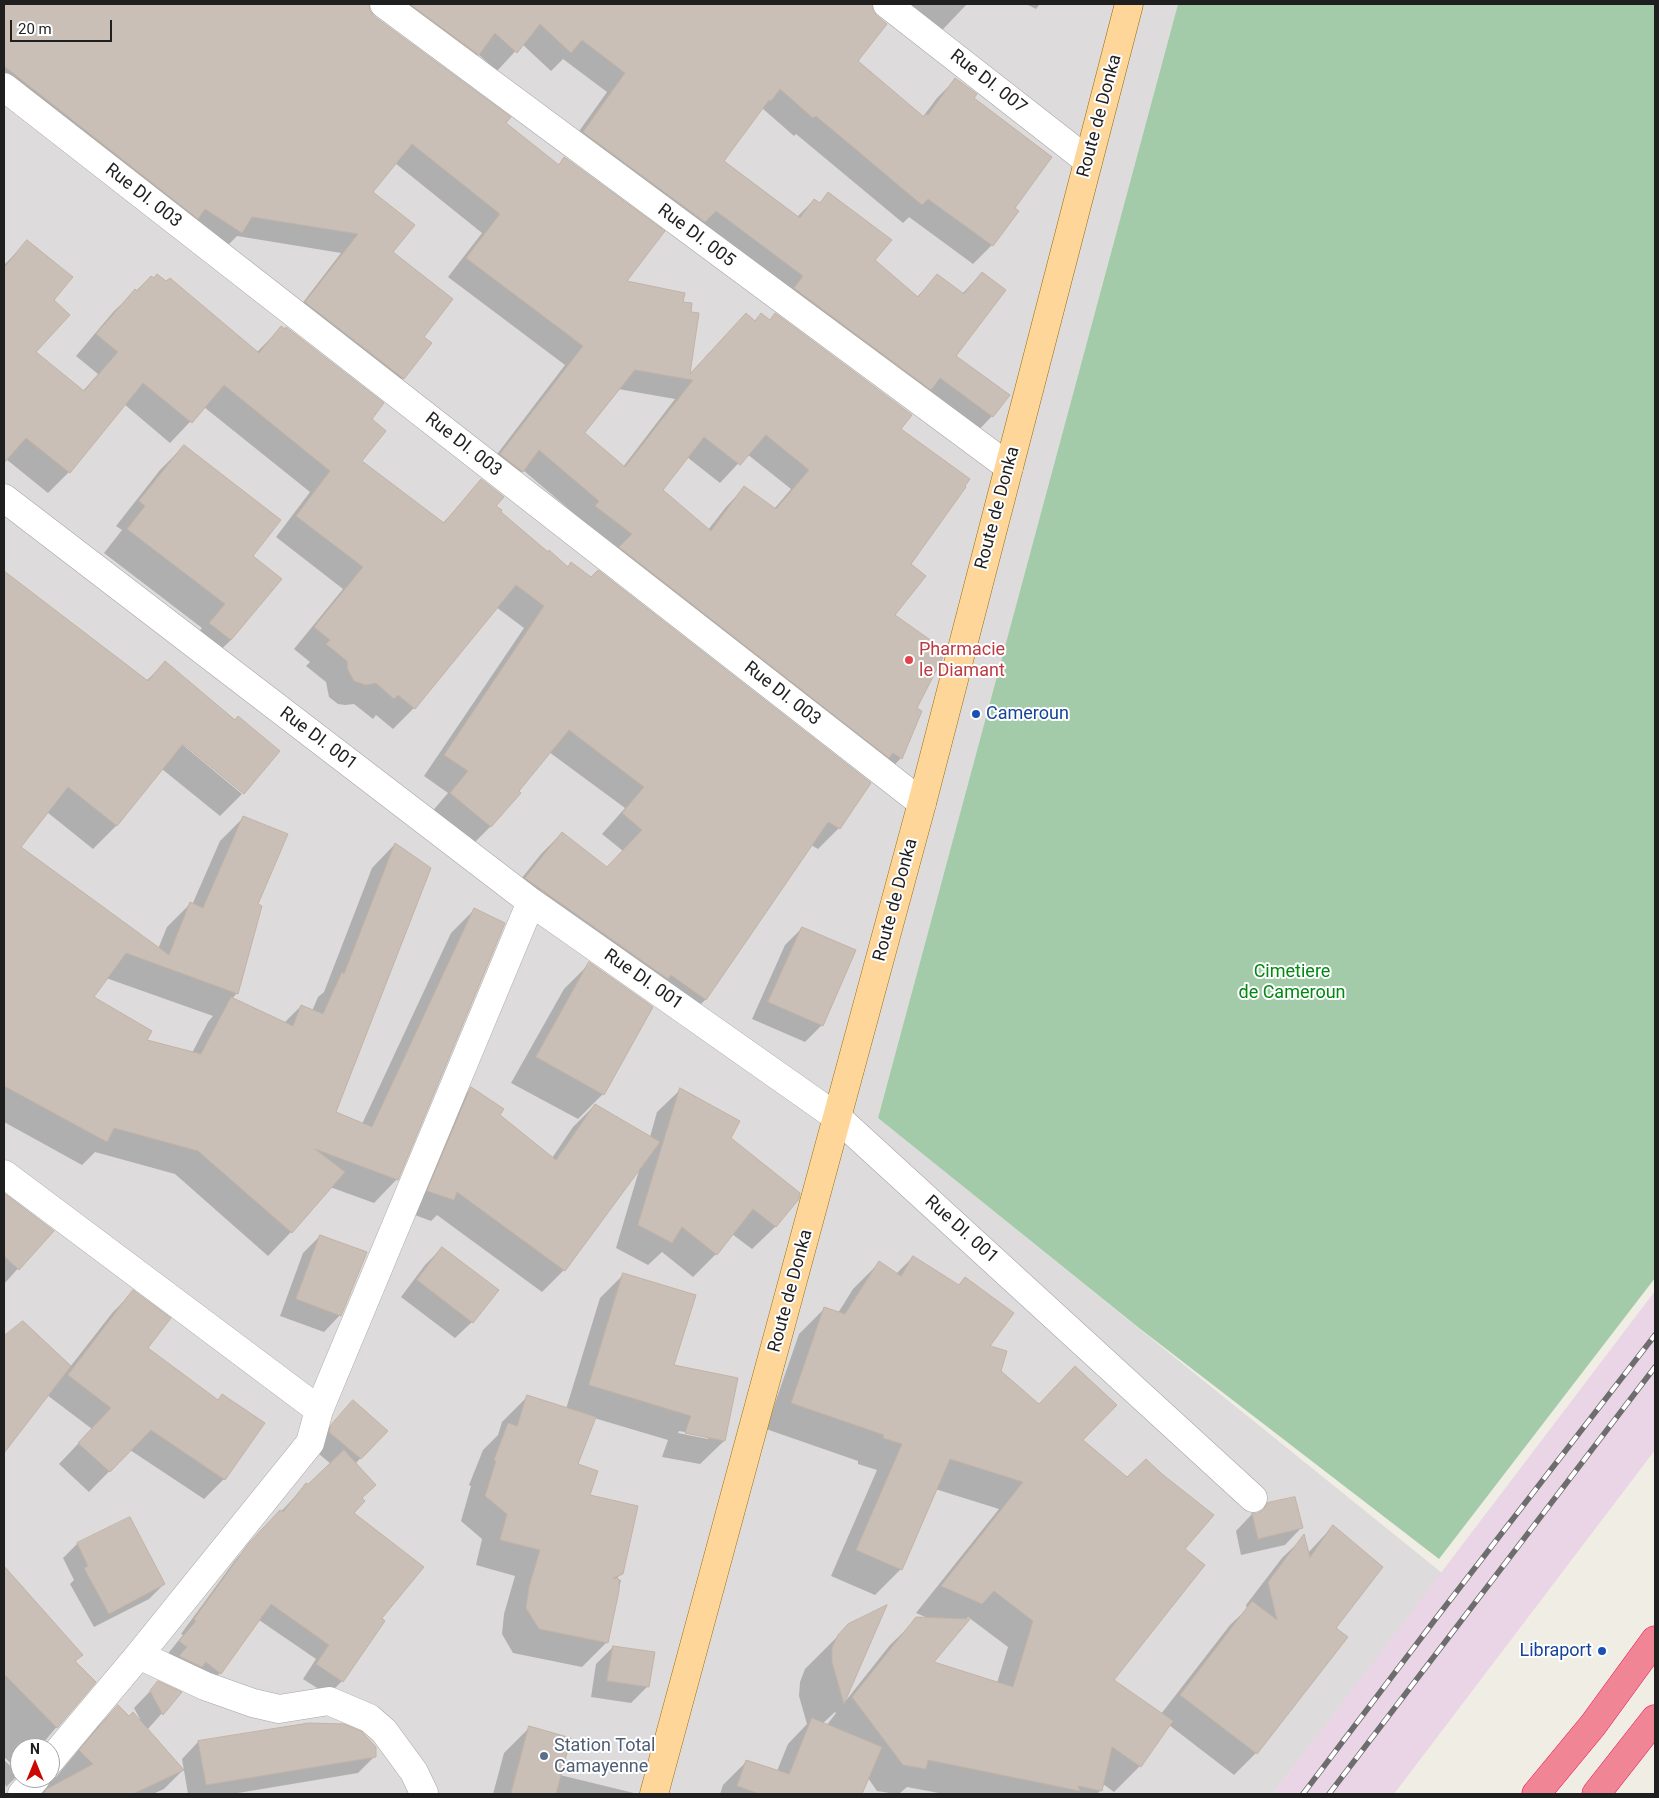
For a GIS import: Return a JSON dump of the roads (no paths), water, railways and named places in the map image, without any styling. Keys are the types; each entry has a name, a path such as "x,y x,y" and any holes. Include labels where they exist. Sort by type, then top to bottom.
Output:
{"highway":[{"path":"1536,1794 1592,1725 1655,1640"},
{"path":"1596,1794 1655,1719"},
{"path":"1620,1794 1655,1734"}],"main road":[{"name":"Route de Donka","path":"654,1794 922,803 1129,4"}],"street":[{"name":"Rue DI. 005","path":"384,4 1009,467"},
{"name":"Rue DI. 007","path":"887,4 1088,161"},
{"name":"Rue DI. 003","path":"4,87 922,803"},
{"name":"Rue DI. 001","path":"4,498 531,902 838,1118 1253,1498"},
{"path":"60,1749 139,1655 310,1443 319,1410 531,902"},
{"path":"4,1174 319,1410"},
{"path":"139,1655 205,1686 253,1703 279,1709 329,1702 369,1718 384,1731 414,1772 424,1793"}],"railway":[{"path":"1303,1794 1655,1335"},
{"path":"1329,1794 1655,1367"}],"place":[{"name":"Pharmacie le Diamant","path":"909,660"},
{"name":"Cameroun","path":"976,714"},
{"name":"Libraport","path":"1602,1651"},
{"name":"Station Total Camayenne","path":"544,1756"}],"park label":[{"name":"Cimetiere de Cameroun","path":"1292,982"}]}
